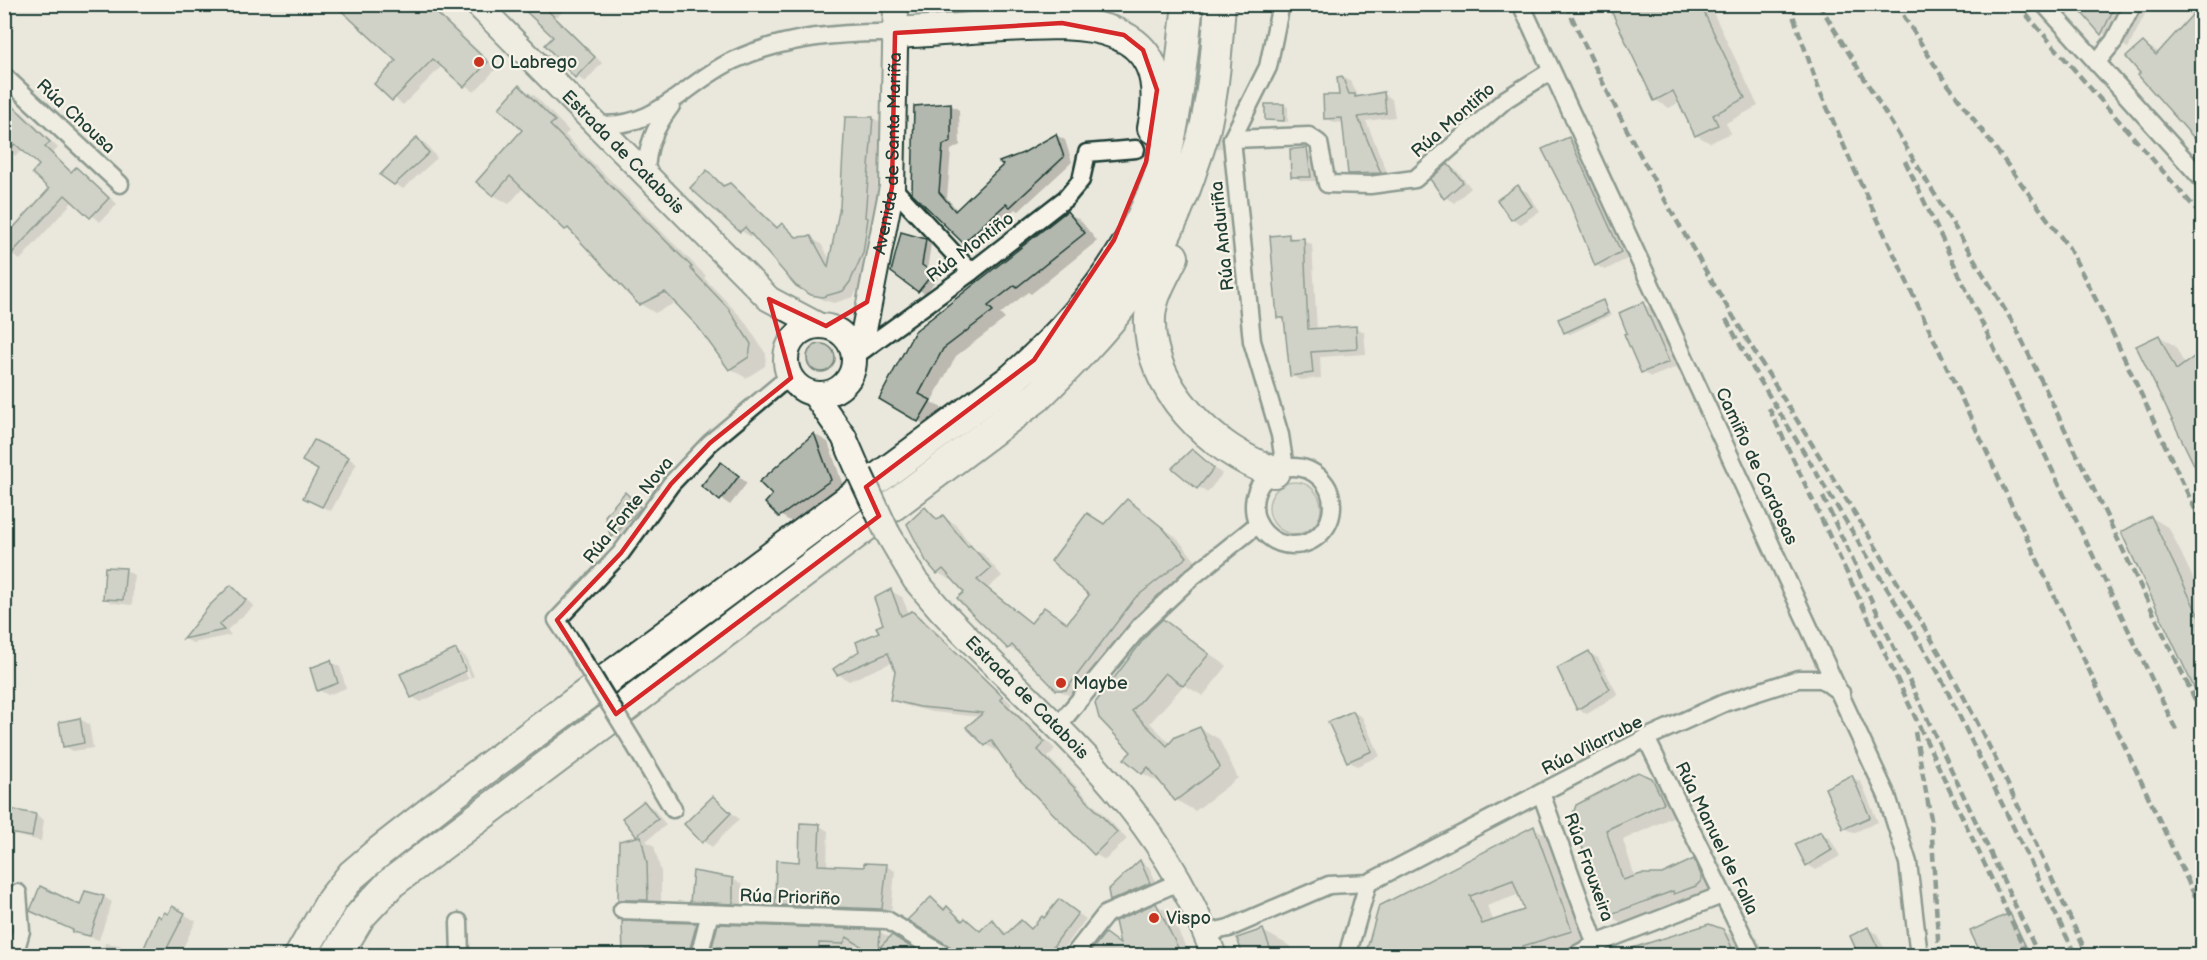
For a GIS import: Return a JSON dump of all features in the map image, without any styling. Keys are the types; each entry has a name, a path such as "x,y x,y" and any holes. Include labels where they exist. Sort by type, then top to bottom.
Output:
{"highway":[{"path":"1062,23 1104,4"},
{"path":"300,956 332,900 352,875 379,852 475,777 1012,379 1034,360 1100,286 1150,200 1174,114 1188,4"},
{"path":"336,956 360,916 391,883 1037,397 1097,338 1137,287 1161,249 1177,214 1207,120 1220,4"},
{"path":"1227,4 1224,73 1214,140 1188,228 1159,285 1150,316 1153,348 1163,376 1178,404 1217,438 1249,461 1280,470"},
{"path":"896,19 1062,23 1101,28 1124,35 1143,50 1152,66 1157,90 1155,121 1146,162 1114,240 1052,328 1034,360"}],"main road":[{"name":"Estrada de Catabois","path":"477,4 769,300 822,326"},
{"name":"Avenida de Santa Mariña","path":"854,355 864,330 867,302 892,187 896,19"},
{"name":"Estrada de Catabois","path":"769,300 787,351"},
{"path":"822,326 845,336 854,355 851,376 841,387 827,394 814,394 801,389 791,378 786,365 787,351 793,339 804,329 843,320 867,302"},
{"name":"Estrada de Catabois","path":"841,387 844,437"},
{"name":"Estrada de Catabois","path":"814,394 844,437 887,532 915,580 939,608 1116,787 1160,846 1181,881 1206,933 1214,956"}],"street":[{"path":"1232,140 1268,67 1281,4"},
{"name":"Camiño de Cardosas","path":"1521,4 1842,693 1887,796 1908,863 1919,956"},
{"path":"2044,4 2202,179"},
{"path":"2096,63 2114,41 2133,4"},
{"path":"596,124 615,126 643,119 712,72 760,49 796,39 827,35 896,19"},
{"name":"Rúa Montiño","path":"1232,140 1309,136 1319,143 1327,184 1370,185 1415,178 1506,99 1551,71"},
{"name":"Rúa Chousa","path":"4,76 120,184"},
{"path":"646,175 648,152 653,134 660,120 677,98"},
{"name":"Rúa Anduriña","path":"1232,140 1252,341 1280,435 1280,470"},
{"name":"Rúa Montiño","path":"854,355 971,272 1066,198 1081,180 1087,153 1136,149"},
{"path":"892,187 971,272"},
{"name":"Rúa Fonte Nova","path":"673,809 558,620 621,553 670,484 710,443 779,385 791,378"},
{"path":"1280,470 1310,471 1321,479 1328,490 1332,503 1331,516 1325,528 1310,541 1290,545 1277,542 1266,535 1258,524 1254,512 1258,489 1280,470"},
{"path":"1058,726 1141,624 1192,577 1258,524"},
{"name":"Rúa Vilarrube","path":"1206,933 1229,928 1329,885 1368,883 1646,738 1724,703 1798,679 1822,679 1842,693"},
{"name":"Rúa Manuel de Falla","path":"1646,738 1753,956"},
{"name":"Rúa Frouxeira","path":"1541,793 1598,950"},
{"path":"1073,956 1106,914 1181,881"},
{"path":"1347,956 1368,883"},
{"path":"14,956 21,931 18,894"},
{"path":"1574,956 1598,950 1722,894"},
{"name":"Rúa Prioriño","path":"622,910 887,920 946,956"},
{"path":"699,956 710,913"},
{"path":"459,922 460,956"}],"highlighted area":[{"path":"1062,23 1124,35 1143,50 1157,90 1146,162 1114,240 1034,360 866,487 879,516 616,714 557,620 621,553 671,484 710,443 791,378 769,299 826,326 867,302 892,187 895,33"}],"shaded area":[{"path":"821,344 831,348 835,358 831,368 821,372 811,368 807,358 811,348"},
{"path":"1290,482 1300,482 1314,489 1321,508 1314,527 1300,534 1290,534 1280,530 1273,523 1269,513 1269,503 1273,493 1280,486"}],"building":[{"path":"334,4 427,4 488,62 464,87 433,59 392,101 374,84 396,61"},
{"path":"518,4 541,4 595,57 575,78 545,45 553,37"},
{"path":"1608,4 1700,4 1745,98 1713,115 1718,125 1695,136 1673,91 1654,101"},
{"path":"2074,4 2116,4 2101,35"},
{"path":"2202,4 2202,147 2138,75 2140,73 2126,57 2143,42 2156,55"},
{"path":"1342,76 1349,94 1355,94 1355,97 1384,92 1386,113 1358,117 1381,173 1348,174 1342,118 1324,119 1323,95 1339,95 1337,77"},
{"path":"519,85 555,121 550,125 692,267 690,268 728,308 751,344 749,357 729,370 698,327 665,292 639,305 568,228 565,230 510,176 493,196 476,182 522,130 499,108"},
{"path":"951,103 951,141 943,145 939,192 955,211 1003,165 999,162 1023,153 1056,134 1064,157 1010,207 1006,204 963,243 912,193 914,106"},
{"path":"1265,104 1284,104 1284,121 1265,120"},
{"path":"13,106 50,142 45,147 71,172 76,167 109,198 90,218 65,195 4,262 4,238 49,189 32,173 39,165 15,144 4,155 4,116"},
{"path":"845,117 873,117 865,217 868,218 863,253 850,282 843,291 822,297 811,295 796,286 745,227 740,232 690,188 707,170 723,186 730,183 777,228 782,223 796,237 811,236 828,267 840,206"},
{"path":"417,137 429,153 394,185 380,175"},
{"path":"1569,137 1621,252 1595,266 1569,202 1542,149"},
{"path":"1307,148 1311,177 1291,177 1290,149"},
{"path":"1448,164 1463,182 1444,199 1430,179"},
{"path":"1518,185 1532,206 1511,220 1497,200"},
{"path":"1067,211 1085,233 1017,287 1015,285 988,306 993,311 943,349 919,394 931,400 918,422 879,399 915,331"},
{"path":"901,232 926,239 922,265 933,273 918,292 891,272"},
{"path":"1289,234 1289,239 1304,238 1308,329 1356,326 1357,349 1311,352 1313,373 1290,376 1284,318 1277,318 1270,236"},
{"path":"1603,300 1608,313 1564,333 1558,319"},
{"path":"1643,302 1669,362 1641,373 1624,334 1627,333 1619,313"},
{"path":"2159,335 2176,370 2202,351 2202,481 2136,346"},
{"path":"814,433 831,480 779,517 765,503 772,495 759,482"},
{"path":"314,440 349,457 322,507 303,498 318,470 302,461"},
{"path":"1192,449 1214,468 1197,489 1172,468"},
{"path":"721,462 739,476 720,501 701,486"},
{"path":"625,492 641,508 611,538 605,516"},
{"path":"1127,499 1163,528 1187,557 1135,598 1066,690 1056,690 1012,645 1008,649 972,614 957,598 964,592 943,569 937,574 926,561 907,524 925,507 937,520 943,515 968,547 970,545 991,568 977,580 1031,623 1044,607 1067,623 1089,595 1051,561 1087,513 1104,524"},
{"path":"2151,516 2202,623 2202,705 2121,532"},
{"path":"105,567 126,568 123,600 103,599"},
{"path":"231,585 246,600 219,625 224,630 183,639 209,606"},
{"path":"891,589 901,616 912,611 1003,697 1000,699 1045,742 1038,750 1117,832 1094,855 1016,776 991,740 985,746 966,727 983,713 920,707 890,700 895,671 888,653 837,675 833,669 859,651 856,642 879,632 876,627 883,624 874,598"},
{"path":"1163,619 1209,654 1183,686 1165,673 1132,711 1167,746 1175,737 1200,727 1220,767 1175,801 1148,767 1142,774 1124,759 1131,752 1099,718 1095,703 1150,631"},
{"path":"456,649 466,671 411,698 400,674"},
{"path":"1589,651 1610,689 1577,710 1557,668"},
{"path":"331,660 338,683 317,691 310,668"},
{"path":"1353,711 1372,751 1347,762 1328,722"},
{"path":"80,718 84,743 63,747 59,722"},
{"path":"1638,772 1652,778 1664,803 1606,830 1623,880 1641,874 1662,874 1694,859 1701,875 1701,881 1696,886 1674,894 1673,891 1606,916 1572,817 1576,805"},
{"path":"1852,775 1870,817 1843,829 1825,788"},
{"path":"713,796 731,813 702,843 684,824"},
{"path":"644,801 658,819 636,836 622,818"},
{"path":"4,808 36,814 32,837 4,832"},
{"path":"800,823 820,824 818,865 864,867 864,863 887,864 882,909 775,905 776,860 799,862"},
{"path":"1534,826 1572,931 1523,946 1524,949 1515,956 1365,956 1379,906","holes":["1513,880 1524,910 1482,924 1470,896"]},
{"path":"1821,831 1832,850 1806,866 1795,844"},
{"path":"641,836 647,863 648,900 618,900 619,841"},
{"path":"1140,860 1150,883 1110,901 1108,890"},
{"path":"693,871 733,878 733,904 690,902"},
{"path":"40,886 80,905 85,891 104,896 90,936 72,932 73,930 30,911"},
{"path":"931,897 944,910 947,906 962,921 965,918 980,931 992,919 1005,935 1021,920 1031,929 1042,916 1044,918 1059,899 1078,913 1046,956 956,956 951,947 907,920"},
{"path":"1156,903 1182,956 1087,956 1105,933 1120,944 1115,921"},
{"path":"172,906 185,913 163,956 159,956 144,948 158,915 161,918 164,912 168,914"},
{"path":"2010,913 2030,956 1982,956 1970,931"},
{"path":"622,921 697,923 690,948 645,950 645,954 623,956"},
{"path":"718,924 880,930 879,948 892,935 925,956 872,956 873,954 847,937 843,944 819,943 818,956 719,951 720,947 712,947"},
{"path":"1709,924 1723,929 1736,956 1616,956 1616,953"},
{"path":"1868,927 1882,956 1859,956 1850,936"},
{"path":"1263,929 1273,956 1243,956 1237,938"}],"tunnel":[{"path":"1136,149 1232,139"}],"railway":[{"path":"1566,4 1605,88 1693,250 1886,563 1955,680 2014,797 2088,956"},
{"path":"1789,4 1819,89 1855,171 2202,911"},
{"path":"1819,4 2016,328 2202,714"},
{"path":"1896,4 1941,75 2069,248 2105,317 2202,524"},
{"path":"2017,4 2202,216"},
{"path":"1905,161 2177,732"},
{"path":"1726,319 1756,374 1938,672 2076,956"},
{"path":"1769,408 2028,956"},
{"path":"1823,497 2039,956"},
{"path":"1915,732 1931,819 1939,956"}],"place":[{"name":"O Labrego","path":"479,62"},
{"name":"Maybe","path":"1061,683"},
{"name":"Vispo","path":"1154,918"}]}
